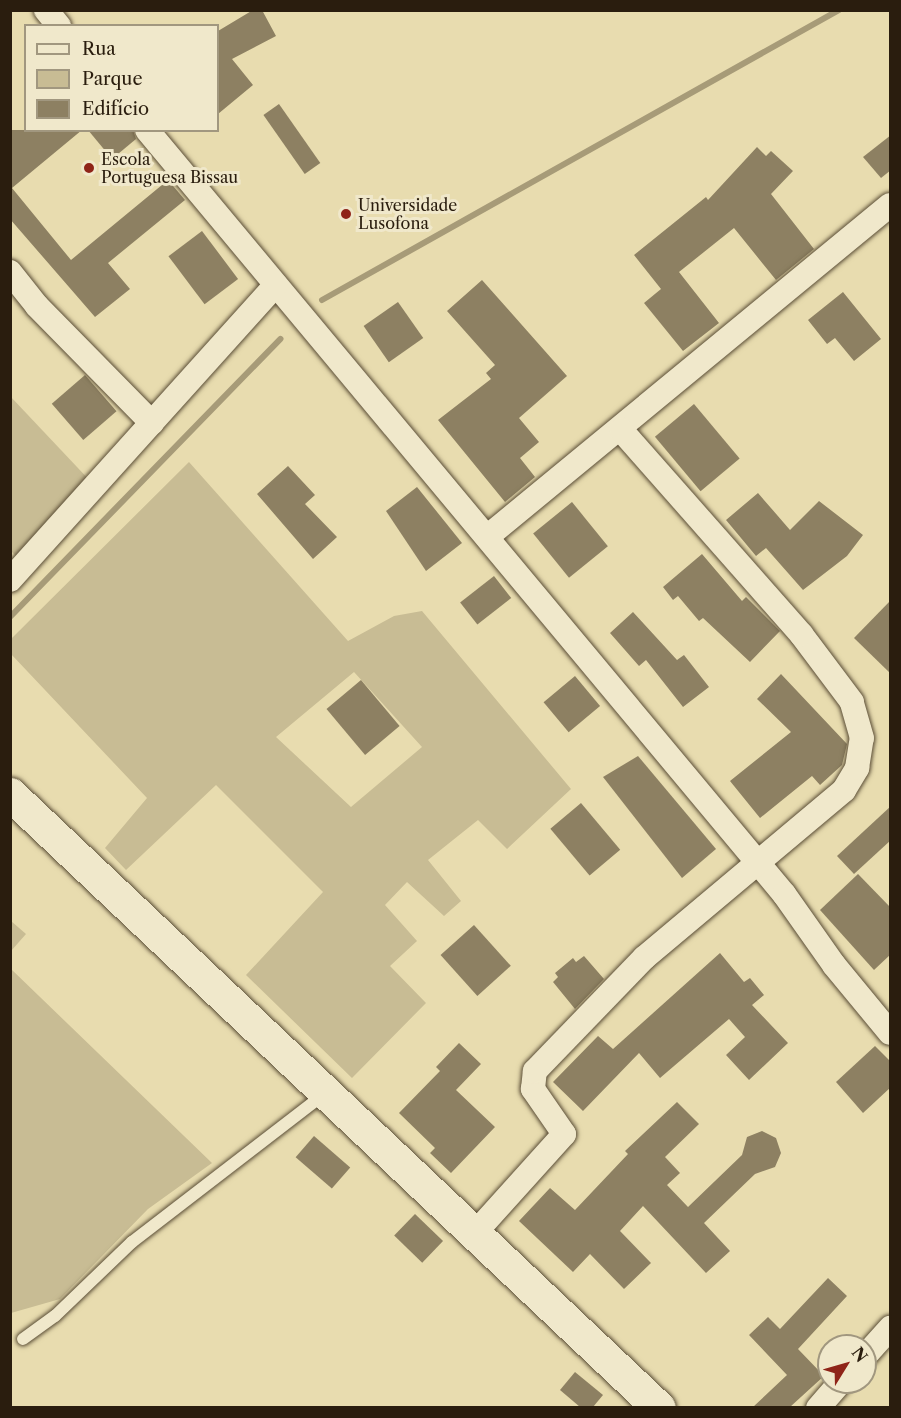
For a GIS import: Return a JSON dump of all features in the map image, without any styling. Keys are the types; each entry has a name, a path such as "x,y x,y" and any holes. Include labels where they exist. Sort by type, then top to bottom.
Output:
{"main road":[{"path":"10,794 659,1407"}],"street":[{"path":"46,10 57,24"},
{"path":"149,132 754,861 891,1033"},
{"path":"487,537 621,430 891,205"},
{"path":"10,272 37,306 152,423"},
{"path":"10,580 276,285"},
{"path":"475,1233 564,1134 533,1089 535,1071 644,958 754,861 844,790 853,775 862,738 852,702 801,634 621,430"},
{"path":"877,1343 891,1328"},
{"path":"818,1407 830,1394"}],"lane":[{"path":"23,1339 55,1316 132,1242 325,1093"}],"green space":[{"path":"10,396 94,485 23,563 11,551"},
{"path":"189,462 348,641 394,616 422,611 571,789 507,849 478,820 428,860 461,901 444,916 407,882 385,905 417,941 390,966 426,1003 352,1078 246,975 323,892 216,785 126,870 105,848 147,798 11,654 11,639","holes":["354,672 422,747 351,807 276,737"]},
{"path":"11,921 26,934 11,951"},
{"path":"11,969 212,1163 148,1209 60,1299 11,1313"}],"building":[{"path":"253,10 262,10 276,36 232,59 253,85 219,113 219,30"},
{"path":"279,104 320,163 305,174 263,115"},
{"path":"10,130 80,132 12,188 71,260 168,180 185,200 108,263 130,289 95,317 10,219"},
{"path":"90,132 134,132 136,139 112,159"},
{"path":"891,135 891,170 881,178 863,157"},
{"path":"757,147 766,156 771,151 793,171 771,194 814,249 776,280 734,228 679,272 719,323 683,351 644,303 661,289 634,255 706,197 708,200"},
{"path":"202,231 238,279 205,304 168,256"},
{"path":"482,280 567,376 519,418 539,442 520,458 535,477 505,502 438,420 491,379 486,373 495,365 447,311"},
{"path":"843,292 881,339 854,361 835,338 827,344 808,320"},
{"path":"398,302 423,338 389,362 364,326"},
{"path":"85,375 116,411 83,440 52,404"},
{"path":"694,404 740,458 701,491 655,437"},
{"path":"288,466 315,495 305,504 337,537 313,559 257,494"},
{"path":"417,487 462,543 426,571 386,511"},
{"path":"758,493 790,530 819,501 863,535 847,556 803,590 766,548 756,556 726,520"},
{"path":"572,502 608,546 569,578 533,533"},
{"path":"702,554 742,601 746,597 780,631 750,662 703,618 699,621 678,596 673,600 663,587"},
{"path":"494,576 511,598 477,625 460,602"},
{"path":"891,600 891,674 854,638"},
{"path":"633,612 677,660 684,655 709,687 683,707 646,660 639,666 610,633"},
{"path":"781,674 847,744 842,765 820,785 812,776 760,818 730,781 791,732 757,699"},
{"path":"575,676 600,706 569,732 544,702"},
{"path":"361,680 400,726 365,755 327,709"},
{"path":"638,756 716,849 682,878 603,777"},
{"path":"581,803 620,850 590,875 550,829"},
{"path":"891,806 891,840 854,874 837,856"},
{"path":"858,874 891,908 891,954 874,970 820,910"},
{"path":"474,925 511,966 477,996 441,955"},
{"path":"720,953 744,982 750,978 764,995 752,1005 788,1043 749,1080 726,1055 745,1037 729,1019 660,1078 639,1053 583,1111 553,1082 598,1036 613,1049"},
{"path":"584,956 604,979 575,1009 553,982 558,977 555,973 573,958 576,962"},
{"path":"459,1043 481,1064 456,1090 495,1127 451,1173 430,1153 435,1148 399,1113 440,1071 436,1067"},
{"path":"875,1046 891,1062 891,1087 863,1113 836,1082"},
{"path":"677,1102 699,1124 665,1157 680,1173 667,1185 688,1207 742,1155 747,1137 762,1131 776,1138 781,1153 775,1167 755,1174 704,1223 730,1251 706,1273 643,1206 620,1231 651,1263 624,1289 590,1254 573,1272 519,1221 550,1188 575,1210 628,1154 625,1151"},
{"path":"314,1136 350,1167 332,1189 296,1157"},
{"path":"415,1214 443,1241 422,1263 394,1236"},
{"path":"828,1278 847,1296 798,1349 817,1369 817,1382 790,1407 753,1407 787,1375 749,1335 768,1317 780,1329"},
{"path":"575,1372 603,1395 593,1407 580,1407 560,1390"}],"waterway":[{"path":"322,300 839,10"},
{"path":"10,617 280,339"}],"place":[{"name":"Escola Portuguesa Bissau","path":"89,168"},
{"name":"Universidade Lusofona","path":"346,214"}]}
